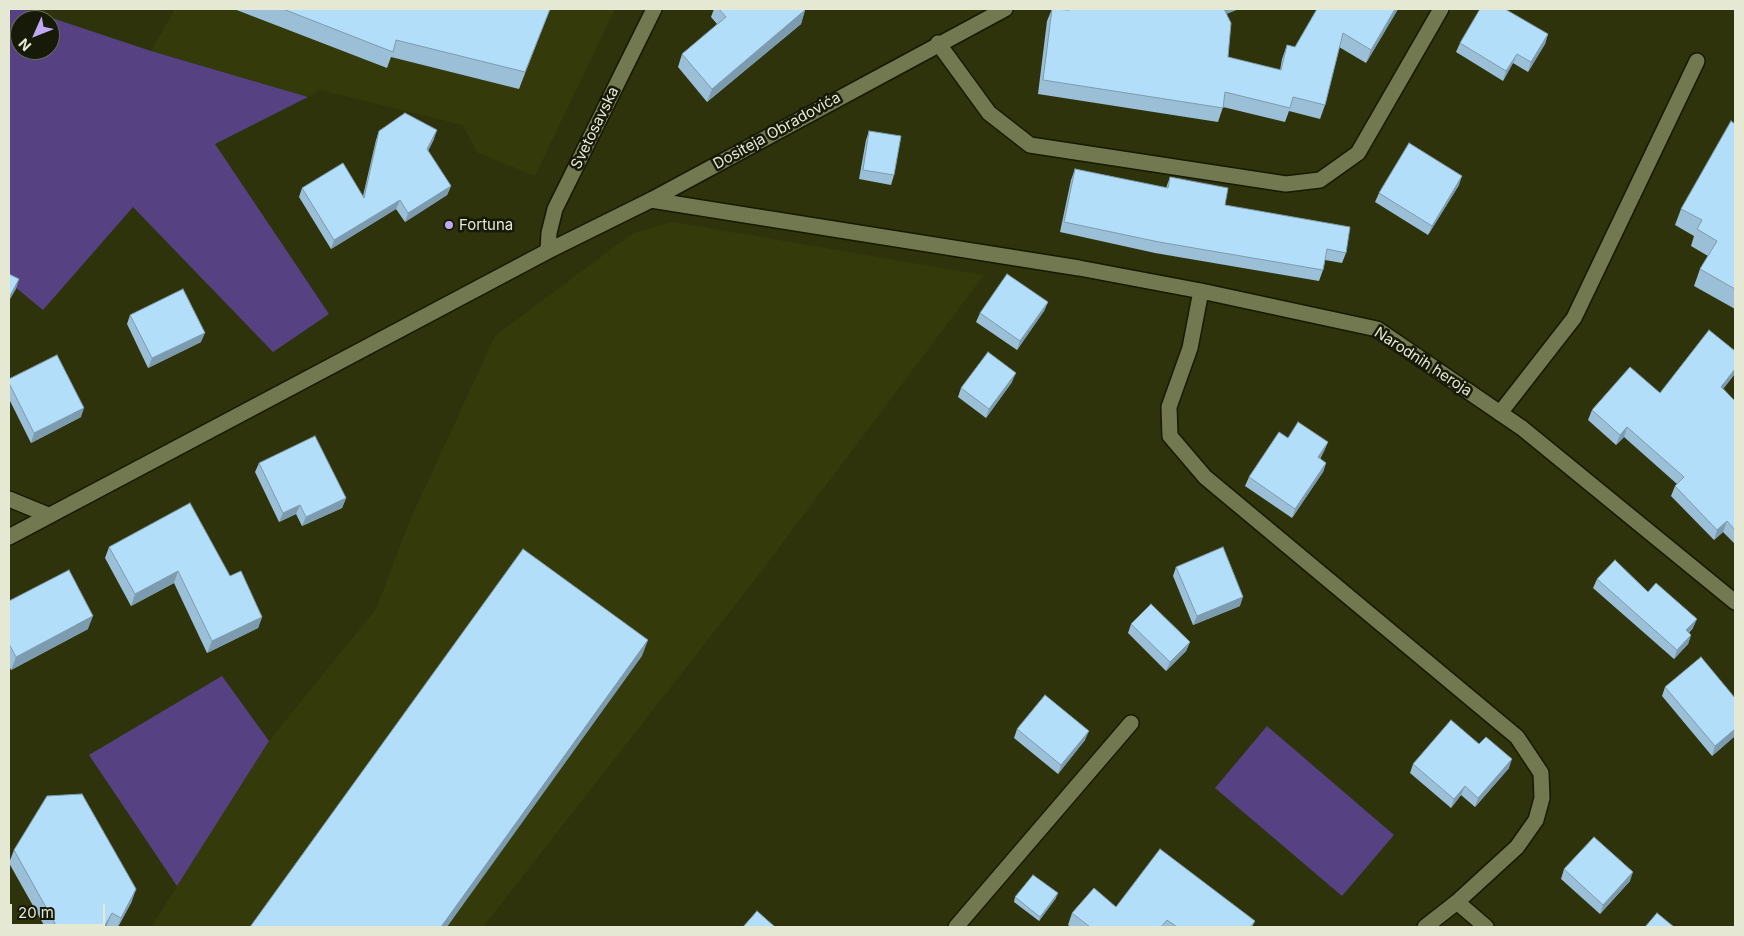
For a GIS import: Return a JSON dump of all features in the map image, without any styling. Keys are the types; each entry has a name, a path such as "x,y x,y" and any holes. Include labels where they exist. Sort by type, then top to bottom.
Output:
{"street":[{"name":"Svetosavska","path":"548,250 549,233 556,209 654,9"},
{"name":"Dositeja Obradovića","path":"9,537 548,250 651,200 938,43 1005,9"},
{"path":"938,43 989,113 1030,145 1286,184 1320,180 1358,153 1441,9"},
{"path":"1500,413 1574,318 1697,61"},
{"name":"Narodnih heroja","path":"651,200 1079,268 1201,291 1377,329 1522,428 1735,602"},
{"path":"1201,291 1190,348 1169,407 1170,436 1205,477 1517,738 1541,773 1542,798 1536,820 1517,847 1425,927"},
{"path":"9,499 48,515"},
{"path":"956,927 1131,723"},
{"path":"1456,902 1486,927"}],"shaded area":[{"path":"9,9 28,10 10,10 10,60 60,60 60,21 151,51 308,97 215,144 329,314 273,352 133,207 43,310 9,282"},
{"path":"175,9 615,9 535,176 478,153 462,125 320,90 308,97 151,51"},
{"path":"672,222 984,275 757,577 483,927 151,927 269,741 376,609 410,520 495,336 633,233"},
{"path":"222,676 269,741 177,886 89,755"},
{"path":"1267,726 1394,835 1342,896 1215,788"}],"building":[{"path":"283,9 550,9 525,72 396,40 393,52"},
{"path":"719,9 805,10 712,89 682,54 726,17"},
{"path":"1052,9 1224,9 1231,23 1228,57 1281,70 1287,45 1295,47 1317,9 1395,9 1371,50 1343,33 1325,105 1293,97 1290,108 1225,92 1223,108 1043,80"},
{"path":"1480,9 1505,9 1548,34 1531,62 1517,54 1506,71 1460,43"},
{"path":"405,113 437,130 427,149 451,186 408,213 400,200 334,240 302,188 343,163 364,198 379,131"},
{"path":"1731,121 1735,124 1735,289 1700,269 1717,241 1697,229 1702,220 1681,209"},
{"path":"869,131 901,136 894,175 863,170"},
{"path":"1409,143 1462,176 1432,226 1379,193"},
{"path":"1075,169 1168,188 1170,177 1228,188 1225,205 1350,227 1346,253 1327,249 1323,270 1159,242 1064,222"},
{"path":"9,274 19,279 9,298"},
{"path":"1007,274 1048,302 1020,341 980,313"},
{"path":"183,289 205,333 152,358 130,315"},
{"path":"1709,330 1735,351 1735,369 1721,387 1735,401 1735,530 1727,521 1717,530 1675,486 1684,477 1627,427 1620,435 1592,410 1630,367 1660,393"},
{"path":"988,352 1016,373 989,409 961,388"},
{"path":"57,355 84,408 34,433 9,383 9,379"},
{"path":"1298,422 1328,442 1318,457 1326,463 1295,509 1249,477 1279,432 1288,438"},
{"path":"315,436 346,498 306,517 300,505 283,513 259,463"},
{"path":"190,503 230,576 241,571 262,617 212,641 178,571 135,594 109,547"},
{"path":"1223,547 1243,597 1197,616 1176,567"},
{"path":"523,549 648,640 441,927 250,927"},
{"path":"1615,560 1648,592 1656,583 1697,619 1686,630 1691,635 1677,650 1597,579"},
{"path":"69,570 93,616 16,657 9,644 9,601"},
{"path":"1151,604 1190,642 1170,662 1131,624"},
{"path":"1701,657 1735,698 1735,729 1715,746 1665,687"},
{"path":"1045,695 1089,731 1061,765 1017,729"},
{"path":"1451,720 1479,744 1486,737 1512,759 1478,798 1465,786 1454,799 1413,764"},
{"path":"82,794 136,889 121,918 112,913 104,927 57,927 14,850 47,796"},
{"path":"1594,837 1633,872 1603,905 1564,869"},
{"path":"1160,849 1255,921 1250,927 1177,927 1167,920 1161,927 1090,927 1072,913 1094,888 1116,907"},
{"path":"1033,875 1058,893 1040,917 1015,897"},
{"path":"757,911 775,927 743,927"},
{"path":"1657,913 1674,927 1645,927"}],"place":[{"name":"Fortuna","path":"449,225"}]}
